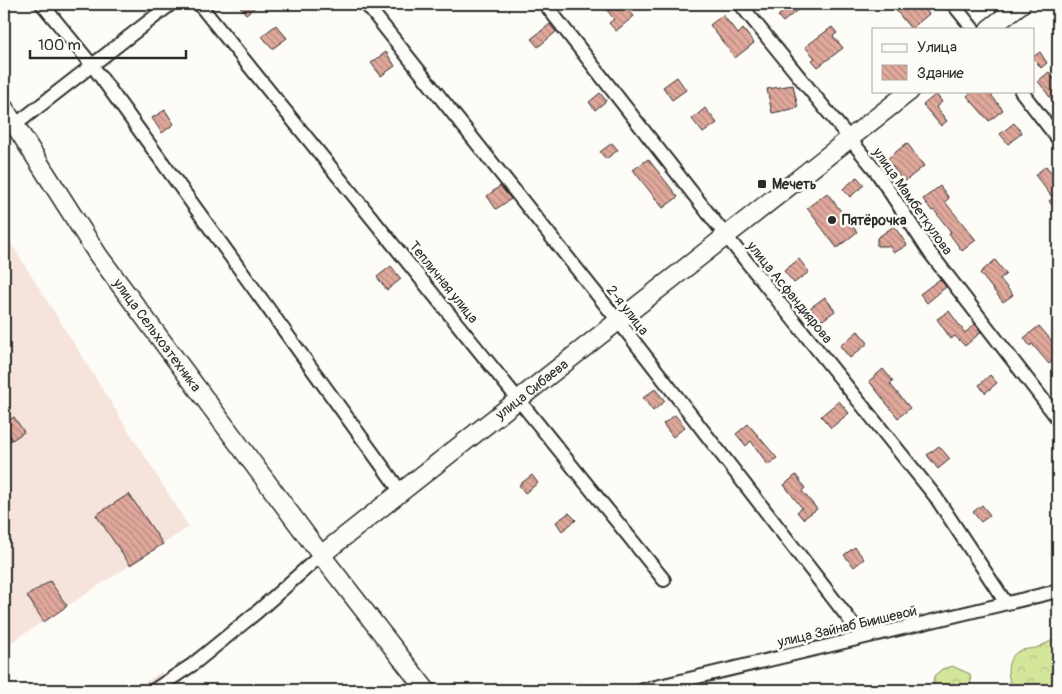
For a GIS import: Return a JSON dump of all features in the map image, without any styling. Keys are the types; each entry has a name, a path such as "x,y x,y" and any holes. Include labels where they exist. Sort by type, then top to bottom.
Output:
{"main road":[{"path":"990,28 1021,4"},
{"name":"улица Сибаева","path":"321,555 909,92"},
{"name":"улица Сельхозтехника","path":"4,108 98,256 321,555 426,690"}],"street":[{"path":"42,4 92,65 401,492"},
{"path":"15,126 171,4"},
{"name":"Тепличная улица","path":"199,4 664,580"},
{"name":"2-я улица","path":"366,4 619,322 863,638"},
{"name":"улица Асфандиярова","path":"545,4 726,236 936,496 1006,603"},
{"name":"улица Мамбеткулова","path":"740,4 876,171 930,253 1000,346 1058,418"},
{"path":"953,4 972,28"},
{"path":"1022,92 1058,140"},
{"name":"улица Сибаева","path":"154,690 192,665 258,612 321,555"},
{"name":"улица Зайнаб Биишевой","path":"643,690 1058,591"}],"shaded area":[{"path":"4,232 189,527 4,647"},
{"path":"161,672 178,690 134,690"}],"green space":[{"path":"1058,638 1058,690 1013,690 1008,671 1012,657 1020,651 1036,648"},
{"path":"952,666 970,674 971,683 968,690 935,690 933,685 934,676 942,669"}],"building":[{"path":"238,4 259,4 246,14"},
{"path":"602,4 624,4 634,16 616,31 609,23 614,19"},
{"path":"793,4 797,4 800,8 783,22 778,16"},
{"path":"891,4 921,4 929,14 910,28"},
{"path":"723,15 738,34 743,29 754,43 735,58 710,25"},
{"path":"550,24 556,32 538,47 531,39"},
{"path":"276,25 287,38 272,49 262,36"},
{"path":"832,27 837,33 833,36 843,48 818,67 812,60 815,58 805,47"},
{"path":"386,52 395,66 381,76 371,63"},
{"path":"1040,52 1047,63 1041,68 1034,56"},
{"path":"1049,72 1058,84 1058,95 1052,100 1038,81"},
{"path":"677,77 686,90 672,100 663,87"},
{"path":"793,85 798,108 772,113 767,89"},
{"path":"971,92 989,92 1003,110 989,121 967,96"},
{"path":"600,93 606,101 595,110 589,102"},
{"path":"936,94 942,102 936,107 947,121 941,126 923,105"},
{"path":"705,108 717,123 703,133 692,119"},
{"path":"165,110 174,124 162,133 152,118"},
{"path":"1014,123 1022,133 1008,144 1000,134"},
{"path":"612,143 618,150 606,159 600,152"},
{"path":"907,143 924,166 904,182 887,159"},
{"path":"648,159 678,197 663,208 633,170"},
{"path":"1046,166 1058,181 1058,213 1049,201 1053,198 1035,175"},
{"path":"857,177 864,185 850,197 843,189"},
{"path":"500,186 511,199 496,209 487,196"},
{"path":"940,186 949,198 945,202 976,240 962,251 949,233 951,232 923,199"},
{"name":"Пятёрочка","path":"827,193 857,232 837,248 807,208"},
{"path":"894,226 907,245 894,253 889,246 877,246 877,238"},
{"path":"799,259 809,272 794,283 784,271"},
{"path":"995,260 1006,274 1000,279 1013,295 1003,302 980,273"},
{"path":"391,266 401,279 387,290 377,277"},
{"path":"940,279 946,287 927,303 920,294"},
{"path":"825,297 835,311 820,322 810,308"},
{"path":"949,311 965,333 975,324 981,332 965,346 955,336 951,339 937,319"},
{"path":"1039,326 1058,348 1058,356 1049,364 1032,344 1030,346 1024,338"},
{"path":"858,331 868,343 850,358 840,346"},
{"path":"883,369 893,381 890,384 910,408 898,418 869,381"},
{"path":"990,375 997,383 985,393 979,385"},
{"path":"655,389 665,401 653,411 643,398"},
{"path":"839,401 849,413 831,428 821,416"},
{"path":"675,415 685,427 673,437 663,424"},
{"path":"14,417 24,432 12,440 4,427 4,423"},
{"path":"748,424 777,458 768,465 751,441 746,446 736,434"},
{"path":"939,446 950,459 938,469 927,455"},
{"path":"532,475 538,483 525,493 519,485"},
{"path":"796,475 805,488 802,491 817,509 803,519 797,512 802,508 784,485"},
{"path":"129,494 163,544 130,565 96,515"},
{"path":"982,505 990,515 981,522 973,512"},
{"path":"569,513 576,520 562,531 556,522"},
{"path":"855,547 864,559 854,567 844,555"},
{"path":"50,581 67,606 44,622 27,596"}],"place":[{"name":"Мечеть","path":"762,184"},
{"name":"Пятёрочка","path":"832,220"}]}
